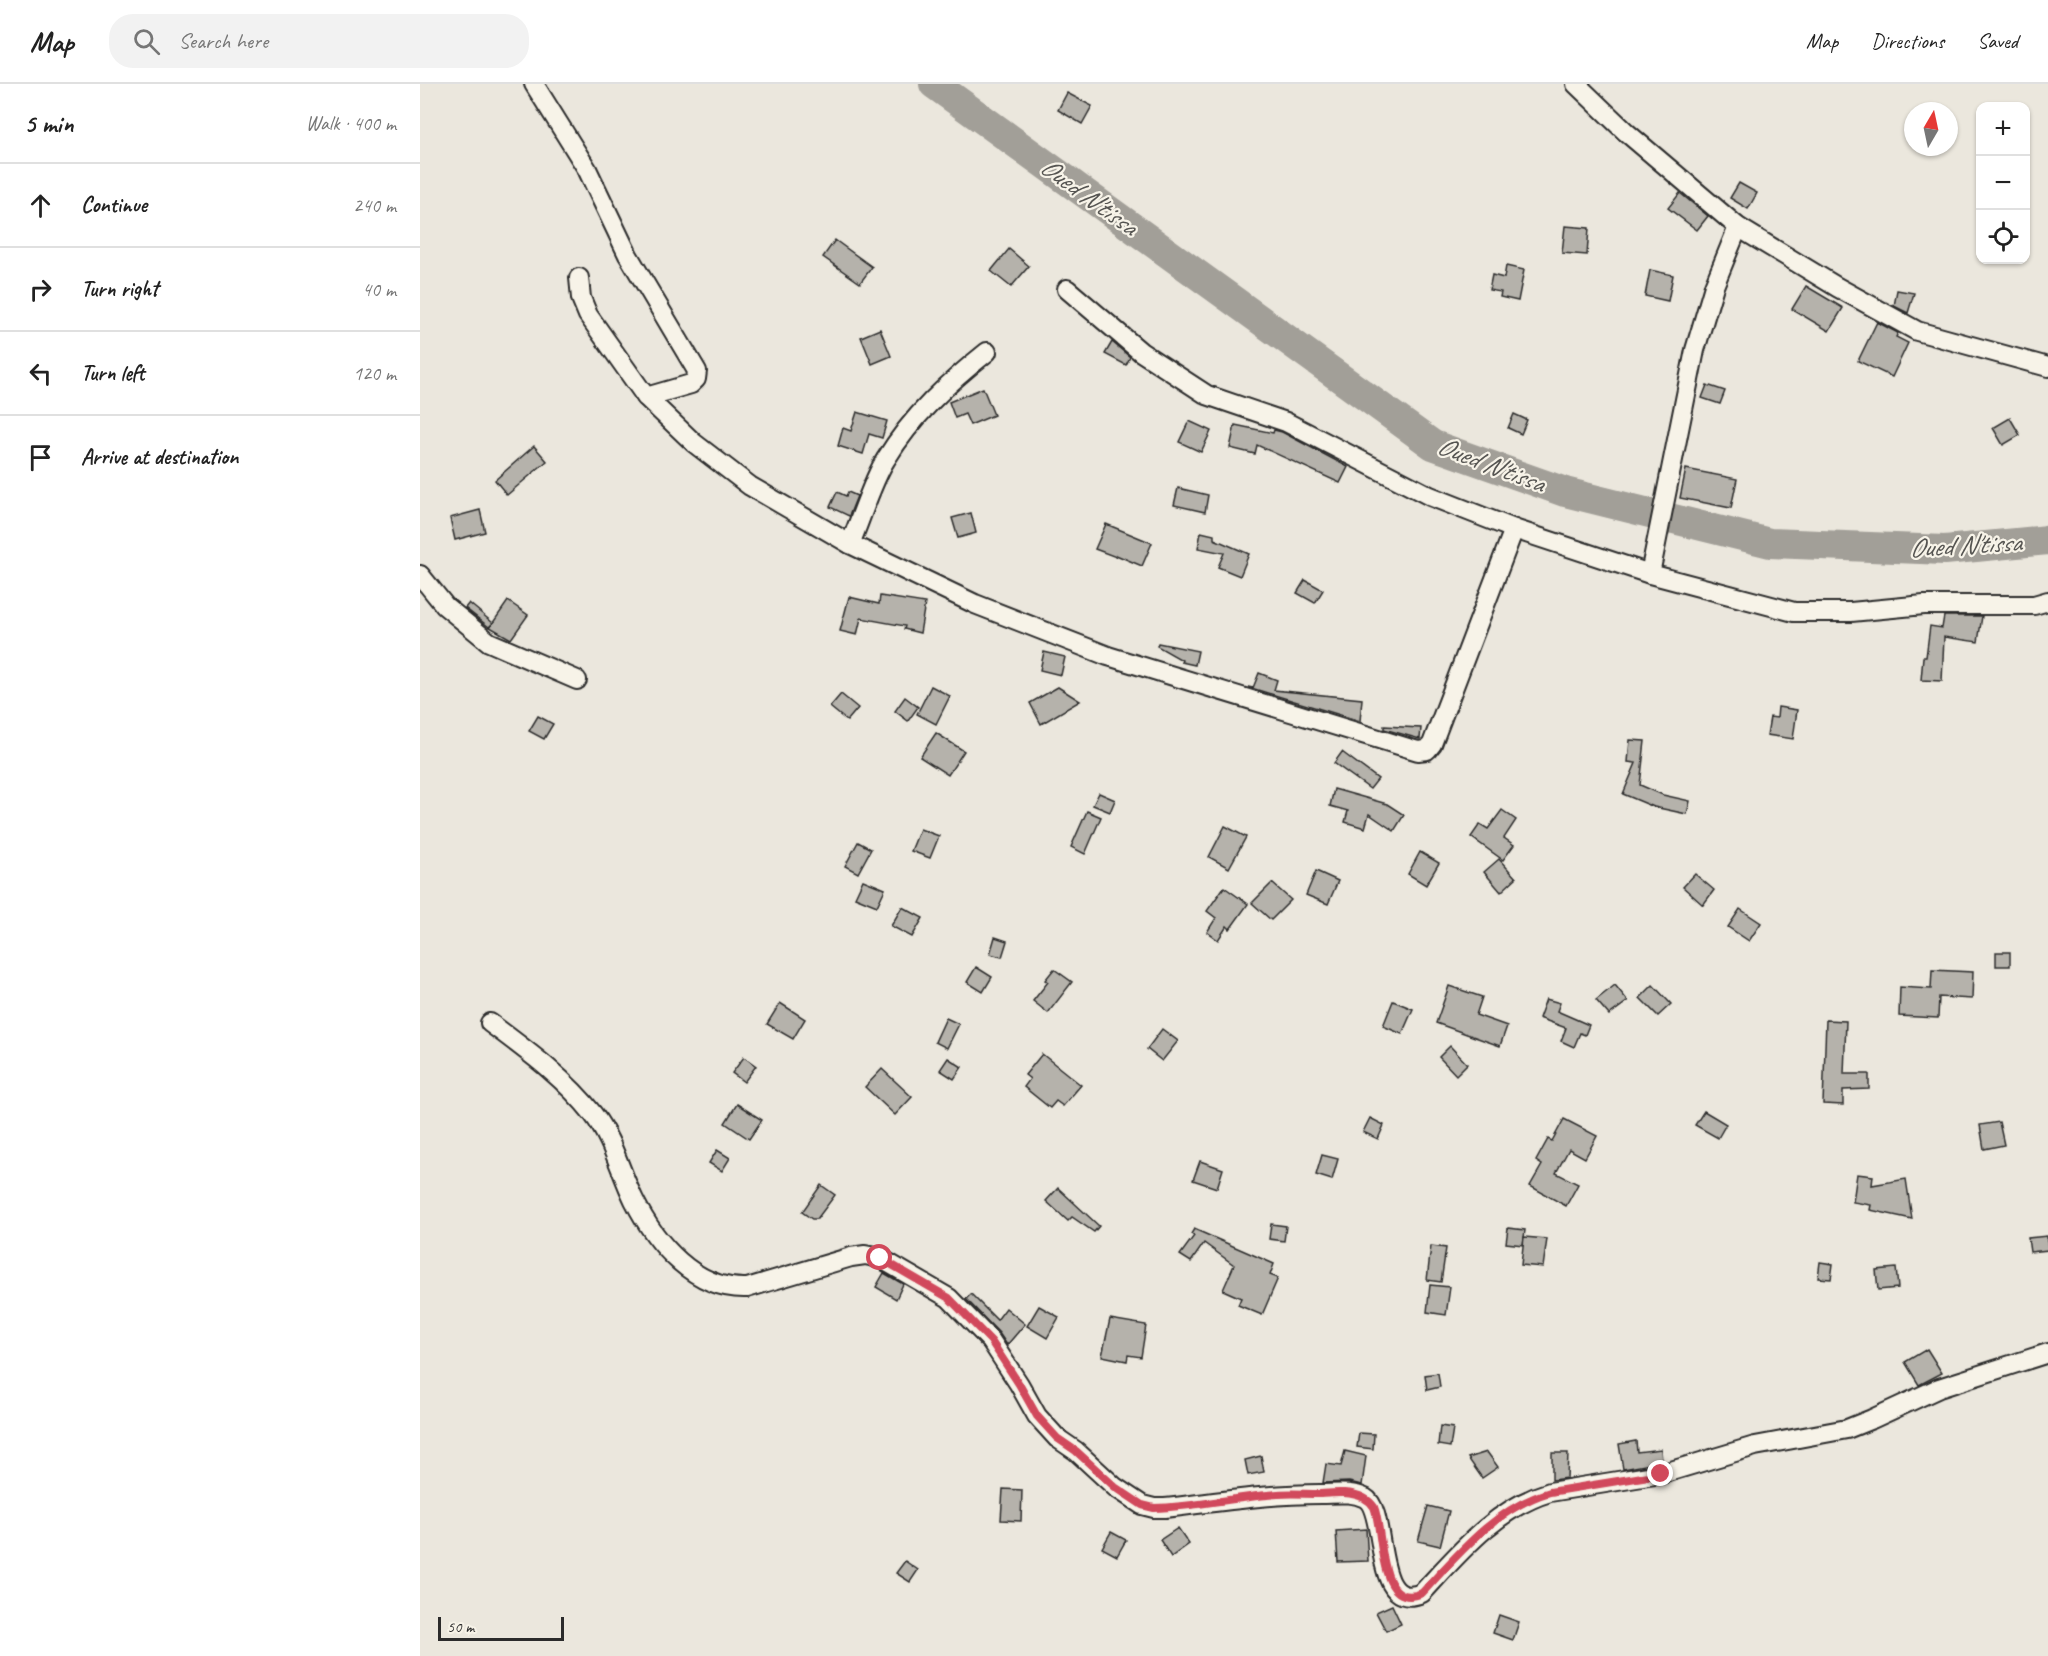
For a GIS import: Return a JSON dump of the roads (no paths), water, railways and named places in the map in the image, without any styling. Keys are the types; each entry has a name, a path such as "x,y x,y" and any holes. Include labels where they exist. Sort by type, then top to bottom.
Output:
{"street":[{"path":"534,84 586,169 628,255 697,371 696,379 691,384 646,397"},
{"path":"1576,84 1626,132 1738,227 1837,287 1917,331 2048,367"},
{"path":"1650,574 1695,350 1714,286 1738,227"},
{"path":"579,279 581,298 588,315 646,397 694,443 750,486 850,544 975,604 1108,656 1418,751 1427,750 1432,744 1514,530"},
{"path":"1067,289 1141,352 1207,395 1286,422 1430,496 1514,530 1650,574 1794,612 1851,612 1924,605 2034,605 2048,601"},
{"path":"850,544 885,461 913,420 958,375 987,352"},
{"path":"420,574 445,606 489,642 577,680"},
{"path":"490,1023 542,1063 594,1114 612,1145 634,1201 659,1242 686,1267 710,1282 731,1288 747,1288 851,1257 866,1255 880,1258 949,1298 991,1341 1037,1416 1057,1438 1076,1451 1115,1487 1142,1505 1154,1508 1278,1494 1350,1493 1366,1499 1373,1506 1387,1574 1393,1586 1403,1594 1413,1597 1422,1593 1462,1550 1494,1521 1534,1497 1550,1492 1661,1474 1755,1446 1847,1429 1939,1388 2048,1353"}],"waterway":[{"name":"Oued N'tissa","path":"934,84 1433,445 1565,492 1770,543 1945,550 2048,540"}]}
